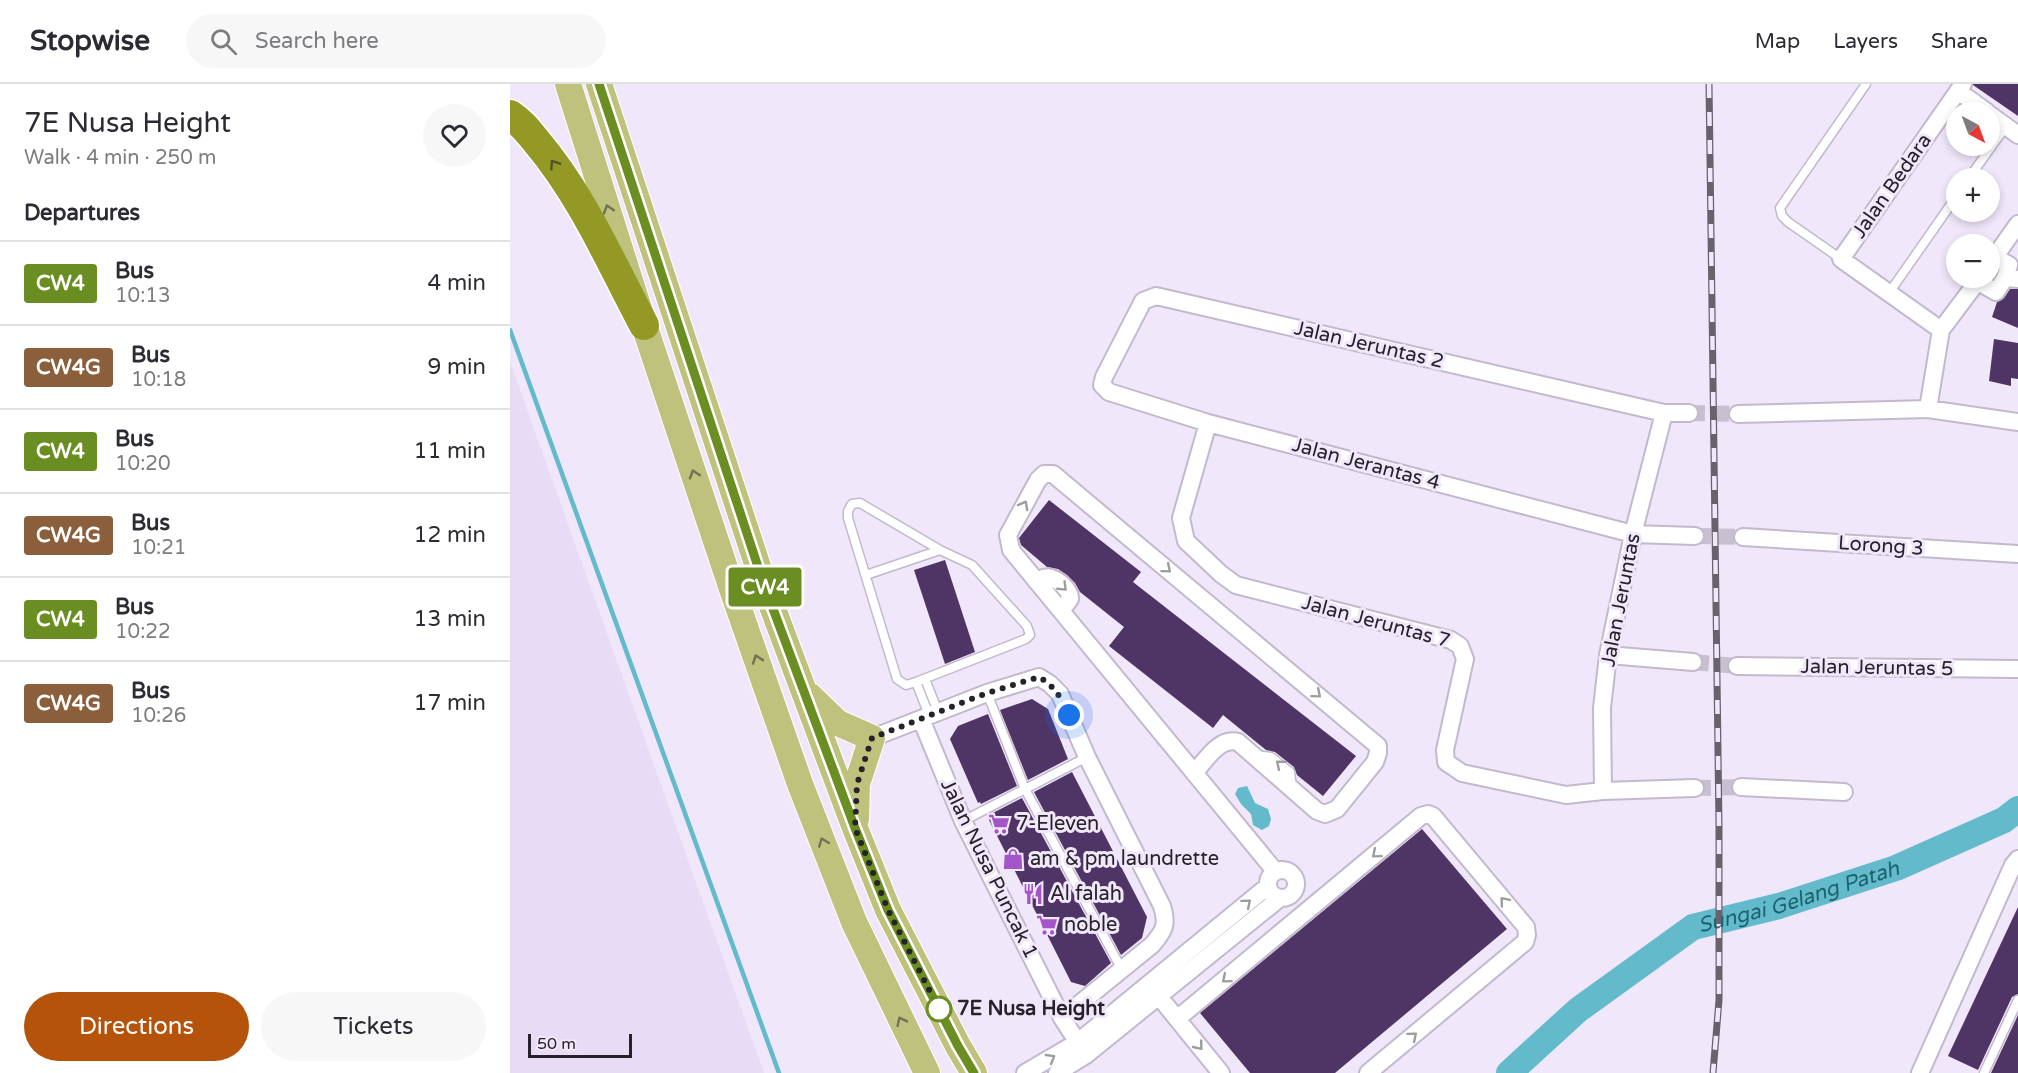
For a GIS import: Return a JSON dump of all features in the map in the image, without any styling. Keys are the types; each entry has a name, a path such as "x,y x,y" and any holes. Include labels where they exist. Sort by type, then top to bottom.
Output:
{"highway":[{"path":"510,115 519,121 550,157 580,204 644,325"}],"main road":[{"path":"568,84 644,325 800,784 854,922 927,1073"},
{"path":"598,84 763,582 855,828 888,910 974,1073"},
{"path":"614,84 646,230"},
{"path":"805,691 838,723 872,738 857,784 855,828"}],"street":[{"name":"Jalan Bedara","path":"1841,259 1956,86"},
{"path":"1956,86 1975,102"},
{"path":"2000,250 2018,224"},
{"path":"1841,259 1941,330"},
{"path":"1990,288 1996,292 2012,278 2009,265 2000,263"},
{"path":"1928,410 1941,330 1971,288"},
{"name":"Jalan Jeruntas 2","path":"1102,385 1143,301 1156,296 1664,413 1689,413"},
{"name":"Jalan Jerantas 4","path":"1102,385 1109,392 1208,423 1633,534"},
{"path":"1738,414 1928,410 2018,422"},
{"name":"Jalan Jeruntas","path":"1603,791 1602,708 1608,655 1633,534 1664,413"},
{"name":"Jalan Jeruntas 7","path":"1208,423 1181,518 1186,541 1207,561 1236,585 1451,640 1460,646 1465,659 1446,750 1446,762 1462,773 1566,795 1603,791"},
{"path":"1194,773 1223,742 1231,740 1238,742 1317,811 1325,814 1337,809 1375,762 1378,746 1053,474 1044,474 1038,480 1008,535 1011,550 1036,581 1047,577 1054,578 1069,592 1070,599 1061,610 1194,773 1271,879 1273,895 1280,898"},
{"path":"1633,534 1695,536"},
{"name":"Lorong 3","path":"1743,537 2018,554"},
{"path":"1608,655 1693,662"},
{"name":"Jalan Jeruntas 5","path":"1737,666 2018,669"},
{"path":"872,738 987,693 1039,677 1060,694 1087,757 1166,918 1162,933 1152,945 1062,1018"},
{"name":"Jalan Nusa Puncak 1","path":"929,715 963,821 1062,1018 1082,1049"},
{"path":"1741,787 1844,792"},
{"path":"1603,791 1695,788"},
{"path":"1177,1020 1421,816 1428,814 1433,816 1526,927 1527,935 1525,942 1368,1073"},
{"path":"1920,1073 2013,865 2018,859"},
{"path":"1057,1073 1082,1049 1154,990 1280,898 1290,896 1296,889 1296,879 1285,869 1271,879 1154,990"},
{"path":"1154,990 1221,1073"},
{"path":"958,1046 984,1073"},
{"path":"1025,1073 1082,1049"}],"lane":[{"path":"1841,259 1788,222 1782,216 1780,208 1866,84"},
{"path":"1978,168 2012,130"},
{"path":"1889,293 1946,212"},
{"path":"852,504 865,505 940,550 972,565 1027,626 1030,635 1026,639 906,685 897,679 866,575 848,518 848,511 852,504"},
{"path":"866,575 940,550"},
{"path":"926,679 929,715"},
{"path":"916,682 929,715"},
{"path":"987,693 1025,789 1122,970"},
{"path":"963,821 1087,757"},
{"path":"1984,1073 2018,1000"}],"shaded area":[{"path":"510,362 764,1073 510,1073"}],"water":[{"path":"1247,786 1255,803 1268,809 1271,819 1269,826 1262,830 1253,825 1251,814 1235,794 1238,788"}],"building":[{"path":"2018,84 2018,116 2000,102 1973,85"},
{"path":"2010,289 2018,289 2018,328 1992,317 1997,302 2004,298"},
{"path":"1994,339 2018,343 2018,379 2011,378 2011,386 1989,381"},
{"path":"1049,500 1141,572 1133,582 1356,756 1323,796 1297,775 1294,767 1275,752 1266,750 1223,715 1213,728 1109,646 1124,627 1080,592 1067,575 1058,569 1047,567 1021,545 1019,538"},
{"path":"945,560 975,652 945,664 914,570"},
{"path":"1032,699 1048,709 1068,759 1028,780 1000,710"},
{"path":"988,714 1017,786 981,804 978,803 950,739 958,726"},
{"path":"1072,772 1147,917 1142,938 1121,955 1034,792"},
{"path":"1022,798 1111,963 1085,986 1071,982 987,816"},
{"path":"1422,829 1507,929 1335,1073 1250,1073 1200,1013"},
{"path":"2018,907 2018,994 2012,997 1978,1070 1948,1056"},
{"path":"2018,1015 2018,1073 1991,1073"}],"waterway":[{"path":"510,330 779,1073"},
{"name":"Sungai Gelang Patah","path":"1509,1073 1578,1010 1693,927 1779,906 1896,868 2004,820 2018,809"}],"tunnel":[{"path":"1689,413 1738,414"},
{"path":"1695,536 1743,537"},
{"path":"1693,662 1737,666"},
{"path":"1695,788 1741,787"}],"railway":[{"path":"1709,84 1719,826 1719,1000 1713,1073"}],"bus line":[{"name":"CW4","path":"599,84 609,122 628,172 763,582 855,828 888,910 974,1073"}],"place":[{"name":"7-Eleven","path":"999,824"},
{"name":"am & pm laundrette","path":"1013,859"},
{"name":"Al falah","path":"1033,894"},
{"name":"noble","path":"1047,925"},
{"name":"7E Nusa Height","path":"939,1009"}],"route":[{"path":"939,1009 888,910 855,828 857,784 872,738 987,693 1039,677 1060,694 1069,715"}]}
